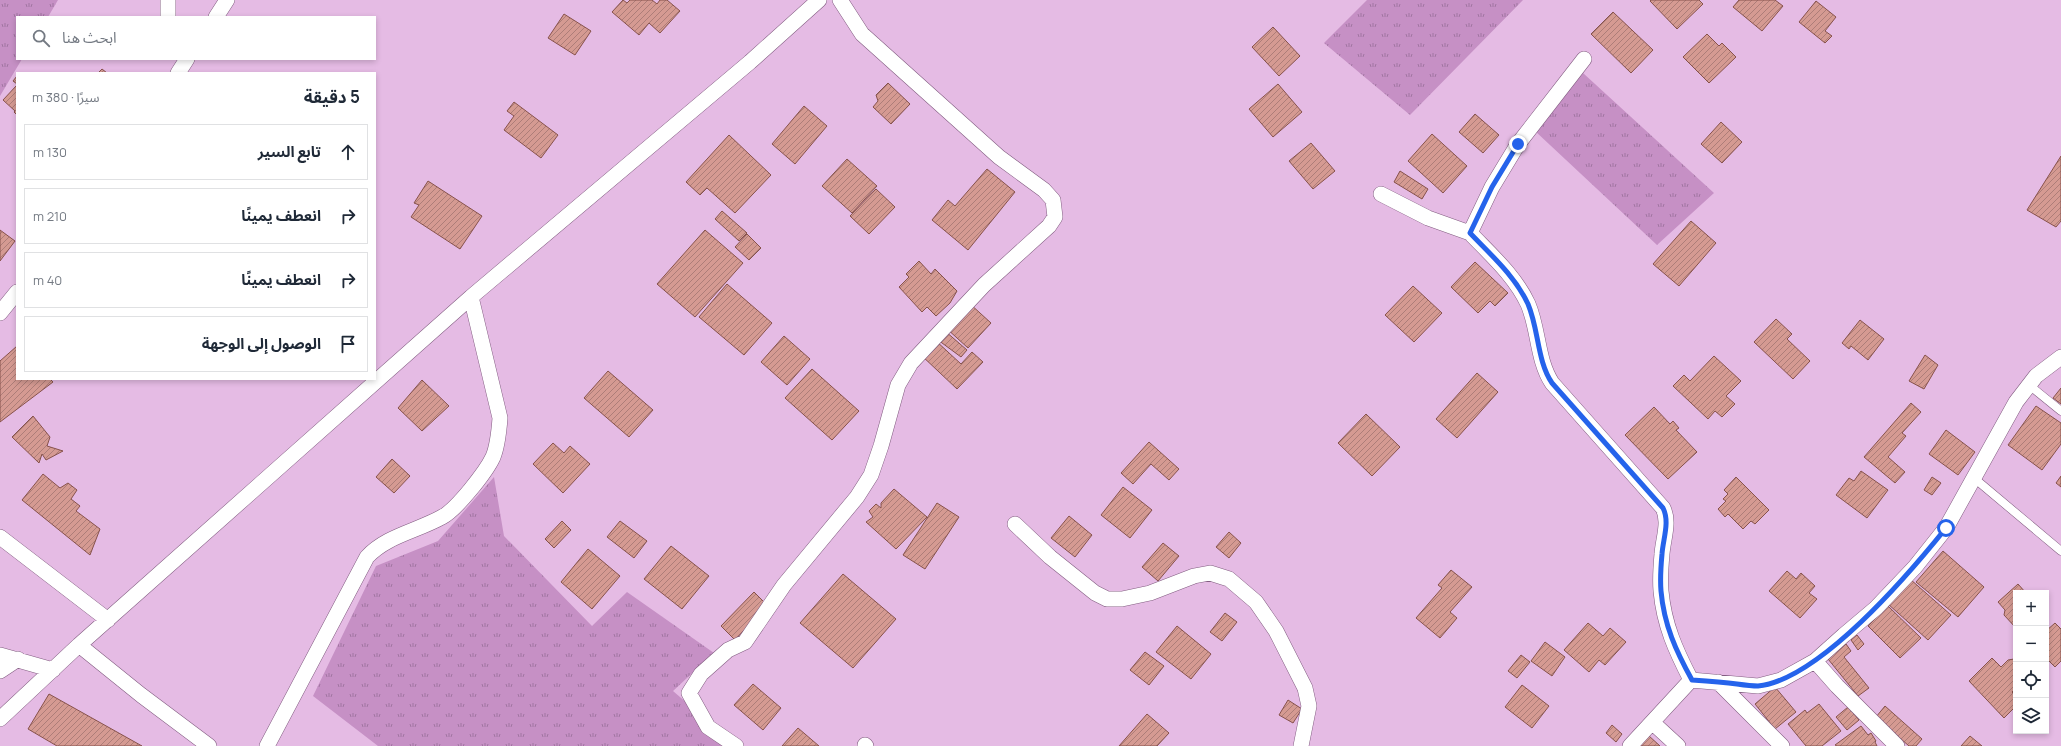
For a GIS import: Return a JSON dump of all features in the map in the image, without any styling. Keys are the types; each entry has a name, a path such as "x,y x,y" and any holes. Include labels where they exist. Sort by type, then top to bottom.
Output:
{"street":[{"path":"168,0 168,16"},
{"path":"217,16 227,0"},
{"path":"0,719 79,645 471,297 750,62 818,0"},
{"path":"736,746 708,727 689,693 701,674 728,650 745,642 784,585 857,497 871,475 881,446 898,385 911,363 984,284 1049,226 1056,217 1053,200 1044,190 998,157 862,34 840,0"},
{"path":"1470,233 1492,187 1518,144 1584,59"},
{"path":"179,72 187,60"},
{"path":"1381,194 1428,218 1470,233 1516,283 1528,304 1537,333 1545,373 1552,383 1663,508 1666,515 1662,554 1661,591 1666,621 1673,645 1692,680"},
{"path":"0,313 16,293"},
{"path":"267,746 367,557 379,546 442,517 453,510 493,458 498,437 500,418 471,297"},
{"path":"1692,680 1758,686 1781,680 1815,661 1876,608 1915,567 1946,528 2016,402 2036,376 2061,357"},
{"path":"1015,524 1050,557 1095,593 1107,599 1122,600 1150,593 1194,576 1210,573 1229,579 1256,602 1276,631 1304,688 1309,706 1301,746"},
{"path":"0,537 108,620"},
{"path":"79,645 141,695 209,746"},
{"path":"0,655 53,670"},
{"path":"0,671 18,659"},
{"path":"1815,661 1842,691 1897,746"},
{"path":"1630,746 1692,680"},
{"path":"1718,682 1782,746"},
{"path":"1653,723 1678,746"}],"lane":[{"path":"2029,385 2061,411"},
{"path":"1974,478 2061,551"}],"green space":[{"path":"0,0 58,0 49,16 16,16 16,60 21,60 0,96"},
{"path":"1367,0 1523,0 1410,115 1324,43"},
{"path":"1583,73 1714,193 1657,245 1535,131"},
{"path":"494,477 504,536 592,626 627,592 714,653 673,691 737,746 378,746 313,696 376,566 438,541"}],"building":[{"path":"623,0 627,3 630,0 652,0 657,4 660,0 667,0 680,11 660,33 649,23 639,35 612,12"},
{"path":"1699,0 1703,4 1677,29 1650,1"},
{"path":"1739,0 1775,0 1783,6 1762,31 1733,7"},
{"path":"1816,1 1836,17 1825,31 1832,36 1825,43 1799,22"},
{"path":"1613,12 1653,50 1631,73 1591,34"},
{"path":"564,14 591,31 575,55 548,38"},
{"path":"1273,27 1300,56 1279,76 1252,47"},
{"path":"1707,34 1719,46 1722,43 1736,57 1709,83 1683,57"},
{"path":"102,69 106,72 99,72"},
{"path":"888,83 910,104 891,124 873,107 878,101 876,95"},
{"path":"1278,84 1302,112 1273,137 1249,109"},
{"path":"16,86 16,114 14,112 15,111 3,100"},
{"path":"514,102 558,135 541,158 504,130 514,116 507,111"},
{"path":"804,106 827,126 795,164 772,144"},
{"path":"1475,114 1499,135 1483,153 1459,132"},
{"path":"1721,122 1742,142 1722,163 1701,144"},
{"path":"1432,134 1467,166 1443,193 1408,161"},
{"path":"729,135 771,175 735,213 707,188 700,195 686,182"},
{"path":"1311,143 1335,171 1313,189 1289,161"},
{"path":"2061,156 2061,221 2056,227 2027,210"},
{"path":"847,159 877,186 852,213 822,186"},
{"path":"987,169 1015,192 968,250 932,220 948,200 955,206"},
{"path":"1400,171 1428,189 1422,199 1394,182"},
{"path":"428,181 482,216 460,249 411,217 419,205 414,203"},
{"path":"876,189 895,207 869,234 850,216"},
{"path":"722,211 747,233 739,241 715,219"},
{"path":"1691,221 1716,243 1679,286 1653,264"},
{"path":"0,230 15,241 0,261"},
{"path":"705,230 743,263 695,317 657,284"},
{"path":"747,234 761,248 749,260 735,247"},
{"path":"919,261 931,274 935,269 957,291 950,303 936,316 927,307 922,312 899,287 909,277 906,274"},
{"path":"1475,262 1508,293 1495,306 1490,301 1478,313 1451,287"},
{"path":"727,284 772,323 744,355 699,317"},
{"path":"1413,286 1442,313 1414,342 1385,315"},
{"path":"969,303 991,323 968,348 946,328"},
{"path":"1776,319 1792,334 1787,339 1810,361 1793,379 1754,342"},
{"path":"1860,320 1884,339 1868,360 1851,346 1849,349 1842,343"},
{"path":"945,331 967,350 961,357 938,340"},
{"path":"784,336 810,359 787,385 761,362"},
{"path":"935,340 961,364 972,352 983,362 957,389 921,355"},
{"path":"16,347 16,380 51,380 53,382 0,422 0,361"},
{"path":"1925,355 1938,365 1924,389 1909,381"},
{"path":"1714,356 1741,381 1726,396 1735,404 1722,417 1715,411 1708,419 1673,386 1684,375 1690,381"},
{"path":"812,369 859,411 832,440 785,398"},
{"path":"608,371 653,410 629,437 584,398"},
{"path":"1477,373 1498,392 1457,438 1436,419"},
{"path":"422,380 449,406 422,431 398,408"},
{"path":"2061,388 2061,404 2053,398"},
{"path":"1911,403 1921,412 1902,433 1906,436 1888,457 1905,472 1895,483 1864,457"},
{"path":"2036,406 2061,423 2061,444 2042,470 2008,445"},
{"path":"1654,407 1670,424 1673,421 1679,428 1676,430 1697,452 1668,479 1625,435"},
{"path":"1366,414 1400,447 1372,476 1338,443"},
{"path":"33,416 50,437 47,446 63,451 46,460 42,454 39,463 12,437"},
{"path":"1946,430 1975,452 1958,475 1929,454"},
{"path":"1149,442 1179,469 1169,480 1151,464 1133,484 1121,473"},
{"path":"553,443 564,453 570,446 590,464 563,493 533,464"},
{"path":"392,459 410,476 394,493 376,477"},
{"path":"1861,471 1888,490 1867,518 1836,495 1849,478 1854,481"},
{"path":"43,474 60,488 68,483 77,490 71,499 80,506 76,511 100,529 90,555 22,500"},
{"path":"2061,476 2061,487 2056,483"},
{"path":"1736,477 1769,510 1755,524 1751,521 1743,529 1728,514 1725,517 1718,509 1726,501 1723,499 1728,494 1724,490"},
{"path":"1932,477 1941,483 1932,495 1924,490"},
{"path":"1123,487 1152,510 1130,538 1101,515"},
{"path":"894,489 927,517 896,549 866,522 873,517 869,511 876,504 881,508 881,503"},
{"path":"937,503 959,517 925,569 903,555"},
{"path":"1069,516 1092,535 1075,557 1051,538"},
{"path":"562,521 571,530 554,548 545,539"},
{"path":"620,521 647,541 634,558 607,537"},
{"path":"1229,532 1241,543 1229,558 1216,547"},
{"path":"1163,543 1179,556 1158,581 1142,567"},
{"path":"671,546 709,576 682,609 644,579"},
{"path":"588,549 620,576 592,609 561,582"},
{"path":"1943,551 1984,587 1958,617 1916,582"},
{"path":"1451,570 1472,587 1450,612 1457,618 1440,638 1416,618 1442,588 1438,585"},
{"path":"1787,571 1796,579 1801,573 1815,586 1809,593 1817,599 1800,618 1769,591"},
{"path":"843,574 896,619 853,668 800,623"},
{"path":"1910,579 1951,615 1928,640 1888,604"},
{"path":"2018,584 2023,590 2013,590 2013,625 2004,615 2005,610 1998,602"},
{"path":"754,592 767,605 735,640 721,626"},
{"path":"1888,606 1921,638 1900,658 1868,626"},
{"path":"1225,613 1237,622 1222,641 1210,632"},
{"path":"1588,623 1603,636 1610,628 1626,642 1605,665 1599,660 1589,672 1564,650"},
{"path":"2055,623 2061,629 2061,661 2055,667 2049,661 2049,628"},
{"path":"1177,626 1211,654 1191,679 1156,652"},
{"path":"1857,635 1864,644 1858,650 1851,640"},
{"path":"1545,642 1565,657 1552,676 1531,661"},
{"path":"1846,644 1851,651 1844,657 1869,688 1858,696 1828,659"},
{"path":"1145,652 1164,666 1149,685 1130,670"},
{"path":"1521,655 1530,662 1517,678 1508,671"},
{"path":"1992,658 2001,667 2008,660 2013,659 2013,709 2004,718 1969,681"},
{"path":"753,684 781,708 763,730 734,705"},
{"path":"1522,685 1549,706 1532,728 1505,707"},
{"path":"1775,687 1796,712 1775,729 1755,704"},
{"path":"49,694 142,746 57,746 28,729"},
{"path":"1288,700 1302,709 1293,723 1279,715"},
{"path":"1819,704 1841,731 1822,746 1806,746 1788,724 1805,710 1807,713"},
{"path":"1885,706 1922,739 1916,746 1909,746 1876,717"},
{"path":"1848,707 1859,720 1847,730 1836,717"},
{"path":"1147,714 1169,733 1157,746 1119,746"},
{"path":"1612,725 1622,734 1616,742 1606,733"},
{"path":"1861,726 1868,735 1871,733 1877,746 1835,745"},
{"path":"798,728 819,746 782,746"},
{"path":"1648,735 1660,746 1637,746"},
{"path":"1970,736 1982,746 1961,746"}],"route":[{"path":"1518,144 1492,187 1470,233 1516,283 1528,304 1537,333 1545,373 1552,383 1663,508 1666,515 1666,522 1662,554 1661,591 1666,621 1673,645 1692,680 1758,686 1781,680 1801,670 1815,661 1876,608 1915,567 1946,528"}]}
